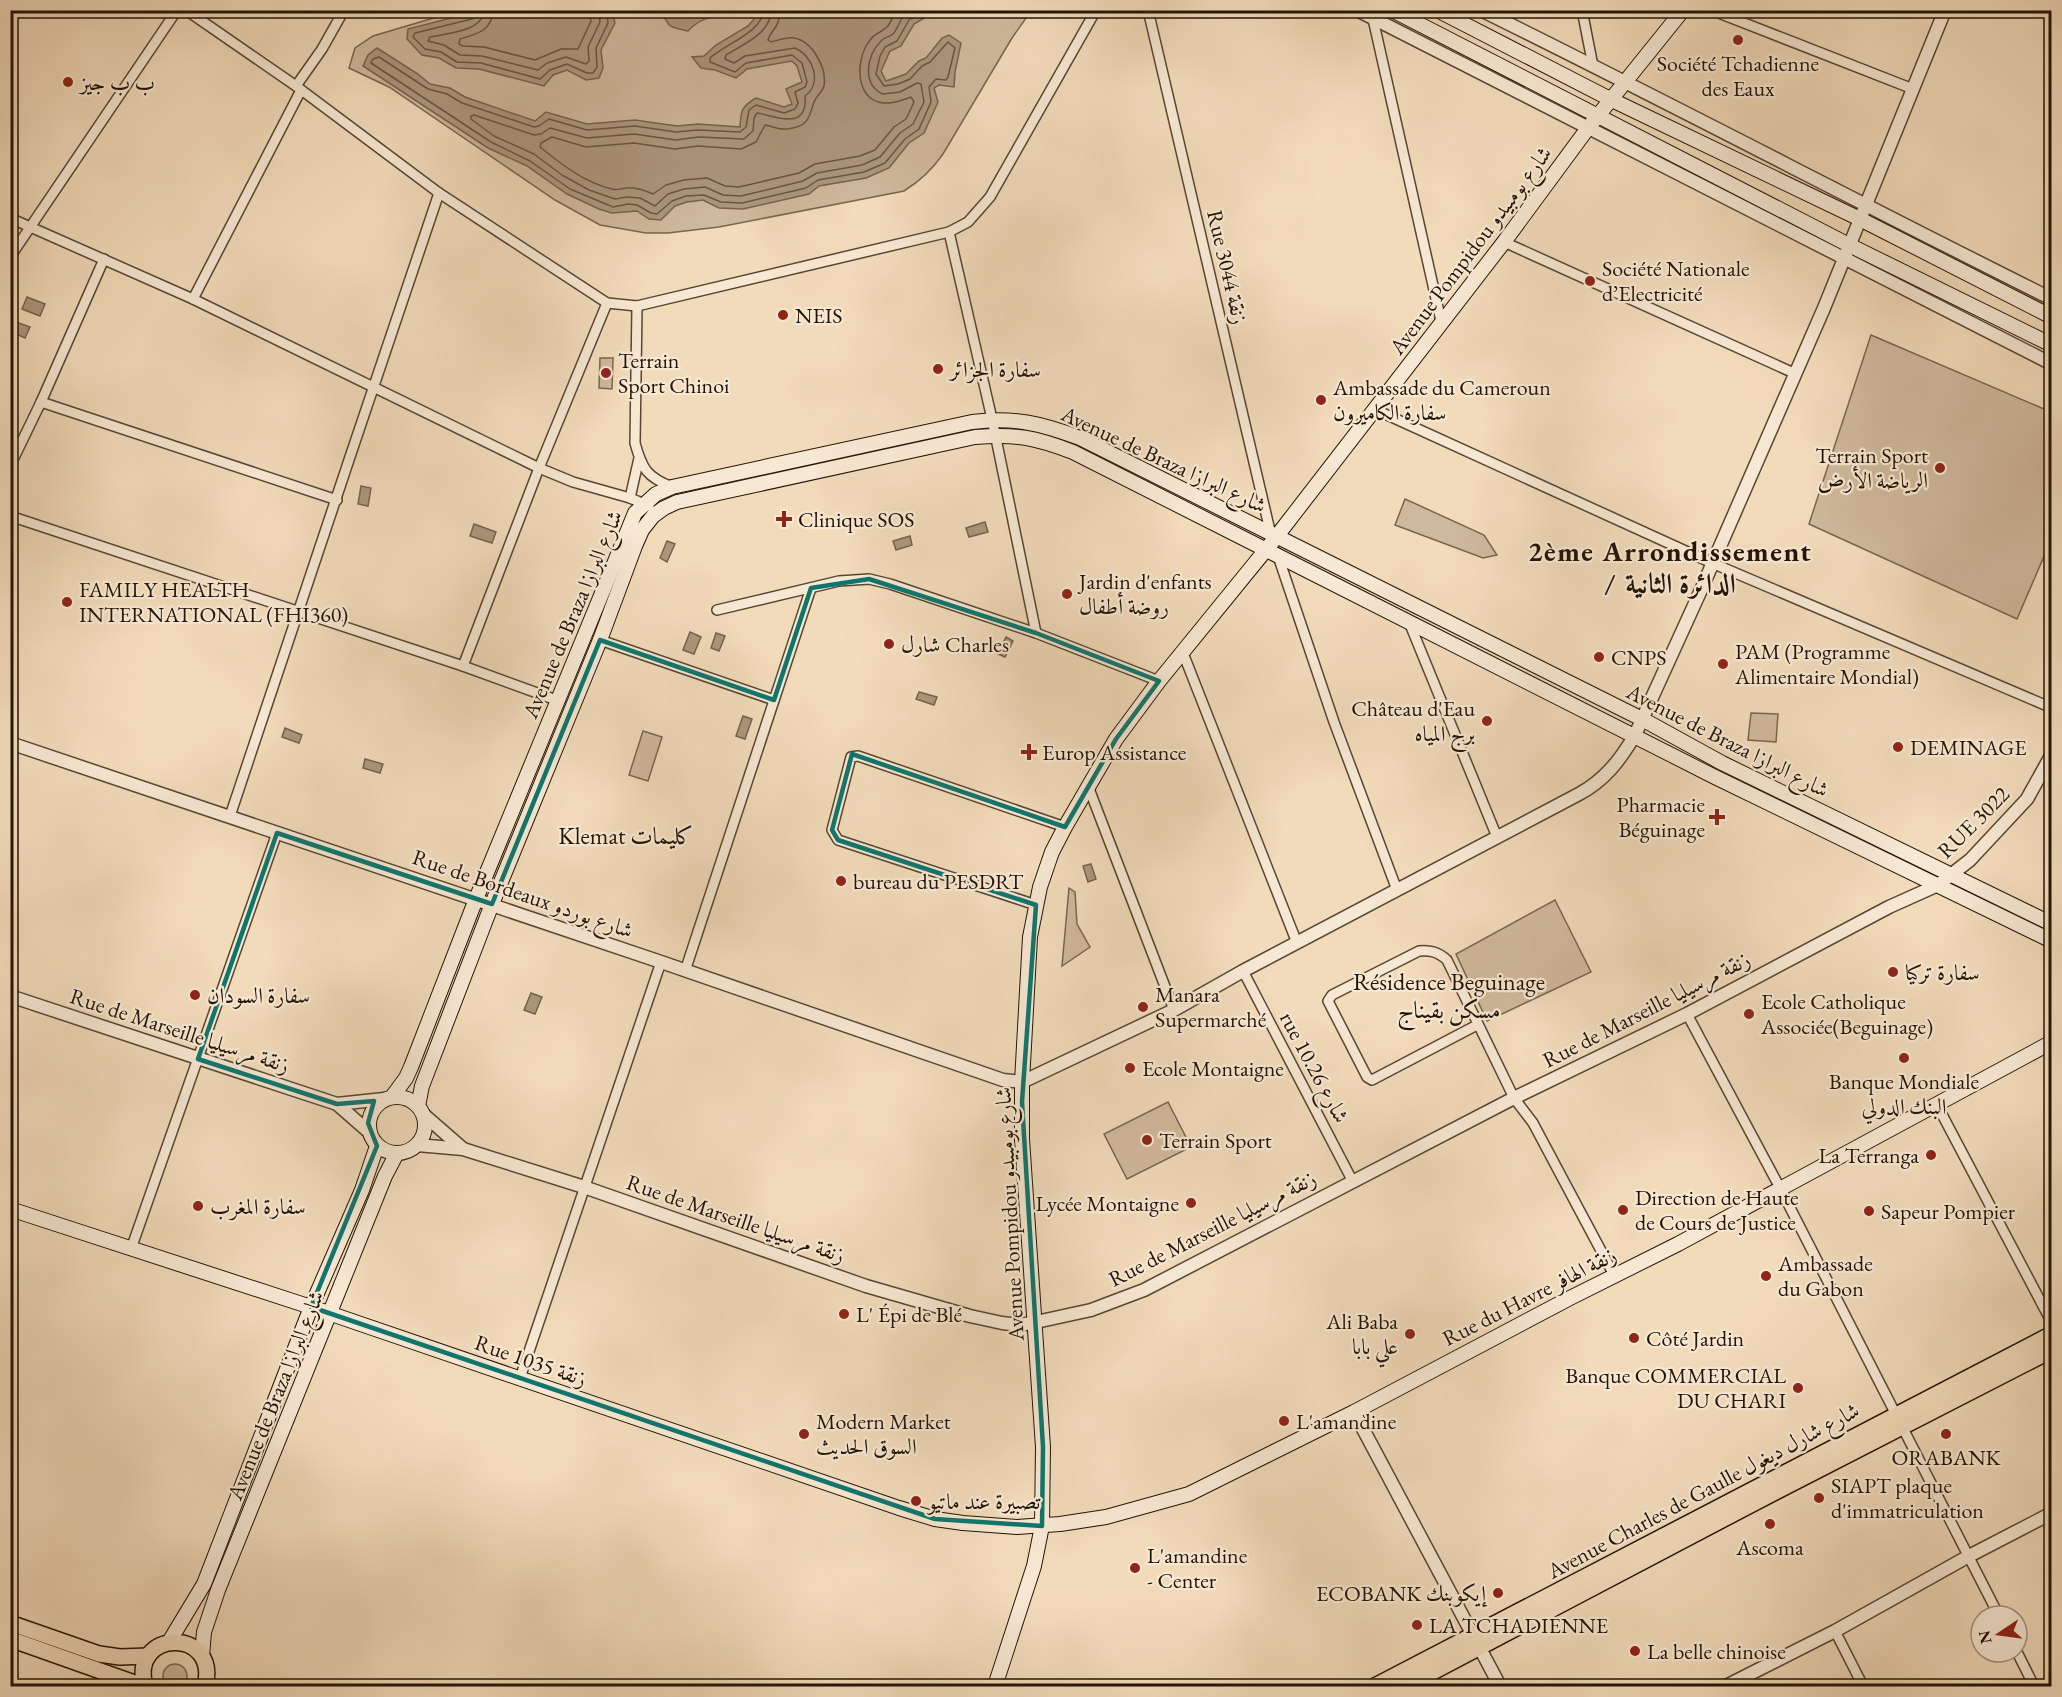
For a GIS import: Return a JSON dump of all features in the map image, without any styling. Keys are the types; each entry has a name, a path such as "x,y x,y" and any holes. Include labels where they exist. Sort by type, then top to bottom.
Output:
{"main road":[{"path":"1392,10 1849,245 2052,345"},
{"path":"1437,10 1612,100 1863,213 2052,317"},
{"name":"Avenue Pompidou شارع بومبيدو","path":"995,1686 1034,1566 1042,1526 1043,1447 1022,1139 1022,1082 1030,937 1036,905 1052,852 1116,739 1159,681 1272,543 1504,242 1588,128 1683,10"},
{"name":"Avenue de Braza شارع البرازا","path":"388,1098 399,1088 411,1067 476,899 559,701 629,524 643,504 656,494 672,487 992,419 1046,425 1080,438 1272,543 1409,622 1715,777 2052,941"},
{"name":"Avenue de Braza شارع البرازا","path":"420,1110 422,1086 492,904 600,640 642,530 659,511 677,502 975,438 1024,436 1073,452 1272,543 1642,719 1722,763 2052,924"},
{"name":"Rue du Havre زنقة الهافر","path":"1042,1526 1130,1512 1190,1494 1678,1244 2052,1042"},
{"path":"402,1097 420,1110 424,1130 417,1145 397,1153 377,1146 369,1132 368,1123 376,1105 388,1098 402,1097"},
{"name":"Avenue de Braza شارع البرازا","path":"168,1642 204,1584 311,1307 362,1190 377,1146"},
{"name":"Avenue de Braza شارع البرازا","path":"205,1663 204,1632 218,1590 385,1176 397,1153"},
{"name":"Rue 1035 زنقة","path":"10,1209 311,1307 935,1519 1017,1527 1042,1526"},
{"name":"Avenue Charles de Gaulle شارع شارل ديغول","path":"1406,1686 1477,1642 1895,1414 2052,1334"},
{"name":"Avenue Charles de Gaulle شارع شارل ديغول","path":"1375,1686 1477,1642 1903,1428 2052,1350"},
{"path":"10,1623 99,1654 120,1657 148,1656"},
{"path":"10,1639 144,1686 142,1671 148,1656 168,1642 187,1644 205,1663 220,1686"},
{"path":"205,1663 205,1686"}],"street":[{"path":"10,257 177,10"},
{"path":"186,10 298,88 439,193 606,303 637,306 949,232 968,222 990,197 1096,10"},
{"path":"193,299 298,88 344,10"},
{"name":"Rue 3044 زنقة","path":"1148,10 1272,543 1334,722 1397,890"},
{"path":"1357,10 2052,364"},
{"path":"1481,10 1626,83 1863,213 2052,300"},
{"path":"1582,10 1593,66"},
{"path":"1711,10 1913,89"},
{"path":"1022,1082 1174,1010 1243,971 1593,787 1605,777 1623,755 1635,735 1796,374 1945,10"},
{"path":"1373,19 1441,321"},
{"path":"230,816 439,193"},
{"path":"10,218 193,299 539,468 573,482 630,498 659,511"},
{"path":"949,232 996,436 1036,633"},
{"path":"1504,242 1796,374"},
{"path":"10,466 104,259"},
{"path":"463,666 539,468 606,303"},
{"path":"637,306 635,443 646,471 657,480 672,487"},
{"path":"41,402 337,500"},
{"path":"1374,409 1712,563 2052,708"},
{"path":"630,498 639,458"},
{"path":"10,516 463,666 559,701"},
{"path":"717,610 839,581 869,579 1036,633 1159,681"},
{"path":"685,971 811,588"},
{"path":"1409,622 1497,837"},
{"path":"600,640 774,700"},
{"path":"1183,653 1297,943"},
{"name":"Rue de Bordeaux شارع بوردو","path":"10,743 492,904 1003,1080 1022,1082"},
{"name":"RUE 3022","path":"1938,885 1970,860 2027,799 2052,754"},
{"path":"1036,905 838,840 832,830 851,757 858,756 1065,827"},
{"path":"1088,786 1174,1010"},
{"path":"131,1249 277,833"},
{"name":"Rue de Marseille زنقة مرسيليا","path":"417,1145 463,1149 584,1187 889,1293 1002,1323 1036,1323 1091,1310 1144,1290 1352,1180 1687,1014 1889,907 1938,885"},
{"path":"1477,1025 1372,1080 1367,1077 1328,1001 1332,995 1419,951 1431,950 1447,960 1514,1098 1533,1123 1614,1275"},
{"path":"520,1378 661,962"},
{"name":"rue 10.26 شارع","path":"1243,971 1352,1180"},
{"name":"Rue de Marseille زنقة مرسيليا","path":"10,996 337,1104 369,1132"},
{"path":"1687,1014 1780,1188 1993,1604"},
{"name":"Rue de Marseille زنقة مرسيليا","path":"337,1104 388,1098"},
{"path":"1936,1103 2052,1323"},
{"name":"Rue de Marseille زنقة مرسيليا","path":"420,1110 463,1149"},
{"path":"1354,1412 1500,1686"},
{"path":"1726,1686 1835,1631 1969,1556 2052,1513"},
{"path":"1835,1631 1863,1686"},
{"path":"2023,1664 2034,1686"}],"highlighted area":[{"path":"869,579 1036,633 1159,681 1116,739 1065,827 852,754 832,830 838,840 1036,905 1022,1102 1043,1447 1042,1526 935,1519 311,1307 377,1146 368,1123 374,1101 337,1104 198,1059 277,833 492,904 600,640 774,700 811,588"}],"shaded area":[{"path":"457,11 1031,11 1012,38 943,154 925,175 904,191 719,227 668,233 646,233 600,225 555,200 389,87 349,68 355,48 373,36"},
{"name":"Terrain Sport الرياضة الأرض","path":"1871,335 2051,412 2051,540 2017,619 1809,524"},
{"name":"Terrain Sport Chinoi","path":"600,358 613,358 612,389 599,388"},
{"path":"1405,499 1484,535 1497,555 1483,558 1395,525"},
{"path":"1751,713 1778,714 1776,742 1748,740"},
{"path":"643,731 662,737 648,781 629,775"},
{"path":"1069,888 1075,892 1077,924 1090,947 1062,966"},
{"path":"1555,900 1591,972 1487,1021 1456,954"},
{"name":"Terrain Sport","path":"1168,1102 1191,1147 1127,1179 1104,1134"},
{"path":"175,1664 180,1665 186,1671 186,1681 180,1687 175,1688 170,1687 164,1681 163,1676 164,1671 170,1665"}],"water":[{"path":"482,10 612,11 615,23 601,50 603,68 599,78 586,80 567,70 553,75 544,86 479,69 456,68 439,58 422,55 407,39 408,29"},
{"path":"661,11 730,11 726,15 701,21 688,31 670,26"},
{"path":"758,11 936,11 914,24 901,46 890,51 881,71 886,81 906,74 919,61 926,58 942,38 949,35 961,43 954,87 939,85 934,88 938,102 924,133 909,143 889,168 866,178 819,186 809,194 743,209 719,208 703,200 687,202 675,206 661,220 649,219 637,211 612,213 567,194 527,166 488,148 363,66 368,55 377,48 430,84 450,88 465,97 535,121 546,112 587,124 635,120 677,126 698,124 740,127 743,110 756,98 784,107 792,104 786,89 802,82 797,66 792,61 747,69 736,78 715,70 701,68 692,57 704,56 716,45 748,26 757,16"},
{"path":"27,297 45,304 40,316 22,309"},
{"path":"16,322 30,327 25,338 12,332"},
{"path":"361,486 371,488 368,506 358,504"},
{"path":"985,522 988,532 969,537 966,528"},
{"path":"474,524 496,532 492,543 470,536"},
{"path":"910,536 912,545 896,550 893,541"},
{"path":"667,541 675,544 667,562 660,558"},
{"path":"690,632 701,637 694,654 683,650"},
{"path":"716,633 725,636 719,651 711,648"},
{"path":"1006,637 1013,641 1005,657 998,654"},
{"path":"919,692 937,697 934,705 916,699"},
{"path":"743,716 752,719 745,739 736,736"},
{"path":"285,728 302,735 299,743 282,737"},
{"path":"365,759 383,764 380,773 363,768"},
{"path":"1091,864 1096,879 1088,882 1083,866"},
{"path":"531,993 542,997 535,1014 524,1010"}],"place":[{"name":"Société Tchadienne des Eaux","path":"1738,40"},
{"name":"ب ب جيز","path":"68,82"},
{"name":"Société Nationale d’Electricité","path":"1590,281"},
{"name":"NEIS","path":"783,315"},
{"name":"سفارة الجزائر","path":"938,369"},
{"name":"Terrain Sport Chinoi","path":"606,373"},
{"name":"Ambassade du Cameroun سفارة الكاميرون","path":"1321,400"},
{"name":"Terrain Sport الرياضة الأرض","path":"1940,468"},
{"name":"Clinique SOS","path":"784,519"},
{"name":"Jardin d'enfants روضة أطفال","path":"1067,594"},
{"name":"FAMILY HEALTH INTERNATIONAL (FHI360)","path":"67,602"},
{"name":"شارل Charles","path":"889,644"},
{"name":"CNPS","path":"1599,657"},
{"name":"PAM (Programme Alimentaire Mondial)","path":"1723,664"},
{"name":"Château d'Eau برج المياه","path":"1487,721"},
{"name":"DEMINAGE","path":"1898,747"},
{"name":"Europ Assistance","path":"1029,752"},
{"name":"Pharmacie Béguinage","path":"1717,817"},
{"name":"bureau du PESDRT","path":"841,881"},
{"name":"سفارة تركيا","path":"1893,972"},
{"name":"سفارة السودان","path":"195,995"},
{"name":"Manara Supermarché","path":"1143,1007"},
{"name":"Ecole Catholique Associée(Beguinage)","path":"1749,1014"},
{"name":"Banque Mondiale البنك الدولي","path":"1904,1058"},
{"name":"Ecole Montaigne","path":"1130,1068"},
{"name":"Terrain Sport","path":"1147,1140"},
{"name":"La Terranga","path":"1931,1155"},
{"name":"Lycée Montaigne","path":"1191,1203"},
{"name":"سفارة المغرب","path":"198,1206"},
{"name":"Direction de Haute de Cours de Justice","path":"1623,1210"},
{"name":"Sapeur Pompier","path":"1869,1211"},
{"name":"Ambassade du Gabon","path":"1766,1276"},
{"name":"L' Épi de Blé","path":"844,1314"},
{"name":"Ali Baba علي بابا","path":"1410,1334"},
{"name":"Côté Jardin","path":"1634,1338"},
{"name":"Banque COMMERCIAL DU CHARI","path":"1798,1388"},
{"name":"L'amandine","path":"1284,1421"},
{"name":"Modern Market السوق الحديث","path":"804,1434"},
{"name":"ORABANK","path":"1946,1434"},
{"name":"SIAPT plaque d'immatriculation","path":"1819,1498"},
{"name":"تصبيرة عند ماتيو","path":"916,1501"},
{"name":"Ascoma","path":"1770,1524"},
{"name":"L'amandine - Center","path":"1135,1568"},
{"name":"ECOBANK إيكوبنك","path":"1498,1593"},
{"name":"LA TCHADIENNE","path":"1417,1625"},
{"name":"La belle chinoise","path":"1635,1651"}],"district":[{"name":"2ème Arrondissement / الدائرة الثانية","path":"1670,567"},
{"name":"Klemat كليمات","path":"626,836"},
{"name":"Résidence Beguinage مسكن بقيناج","path":"1449,996"}]}
